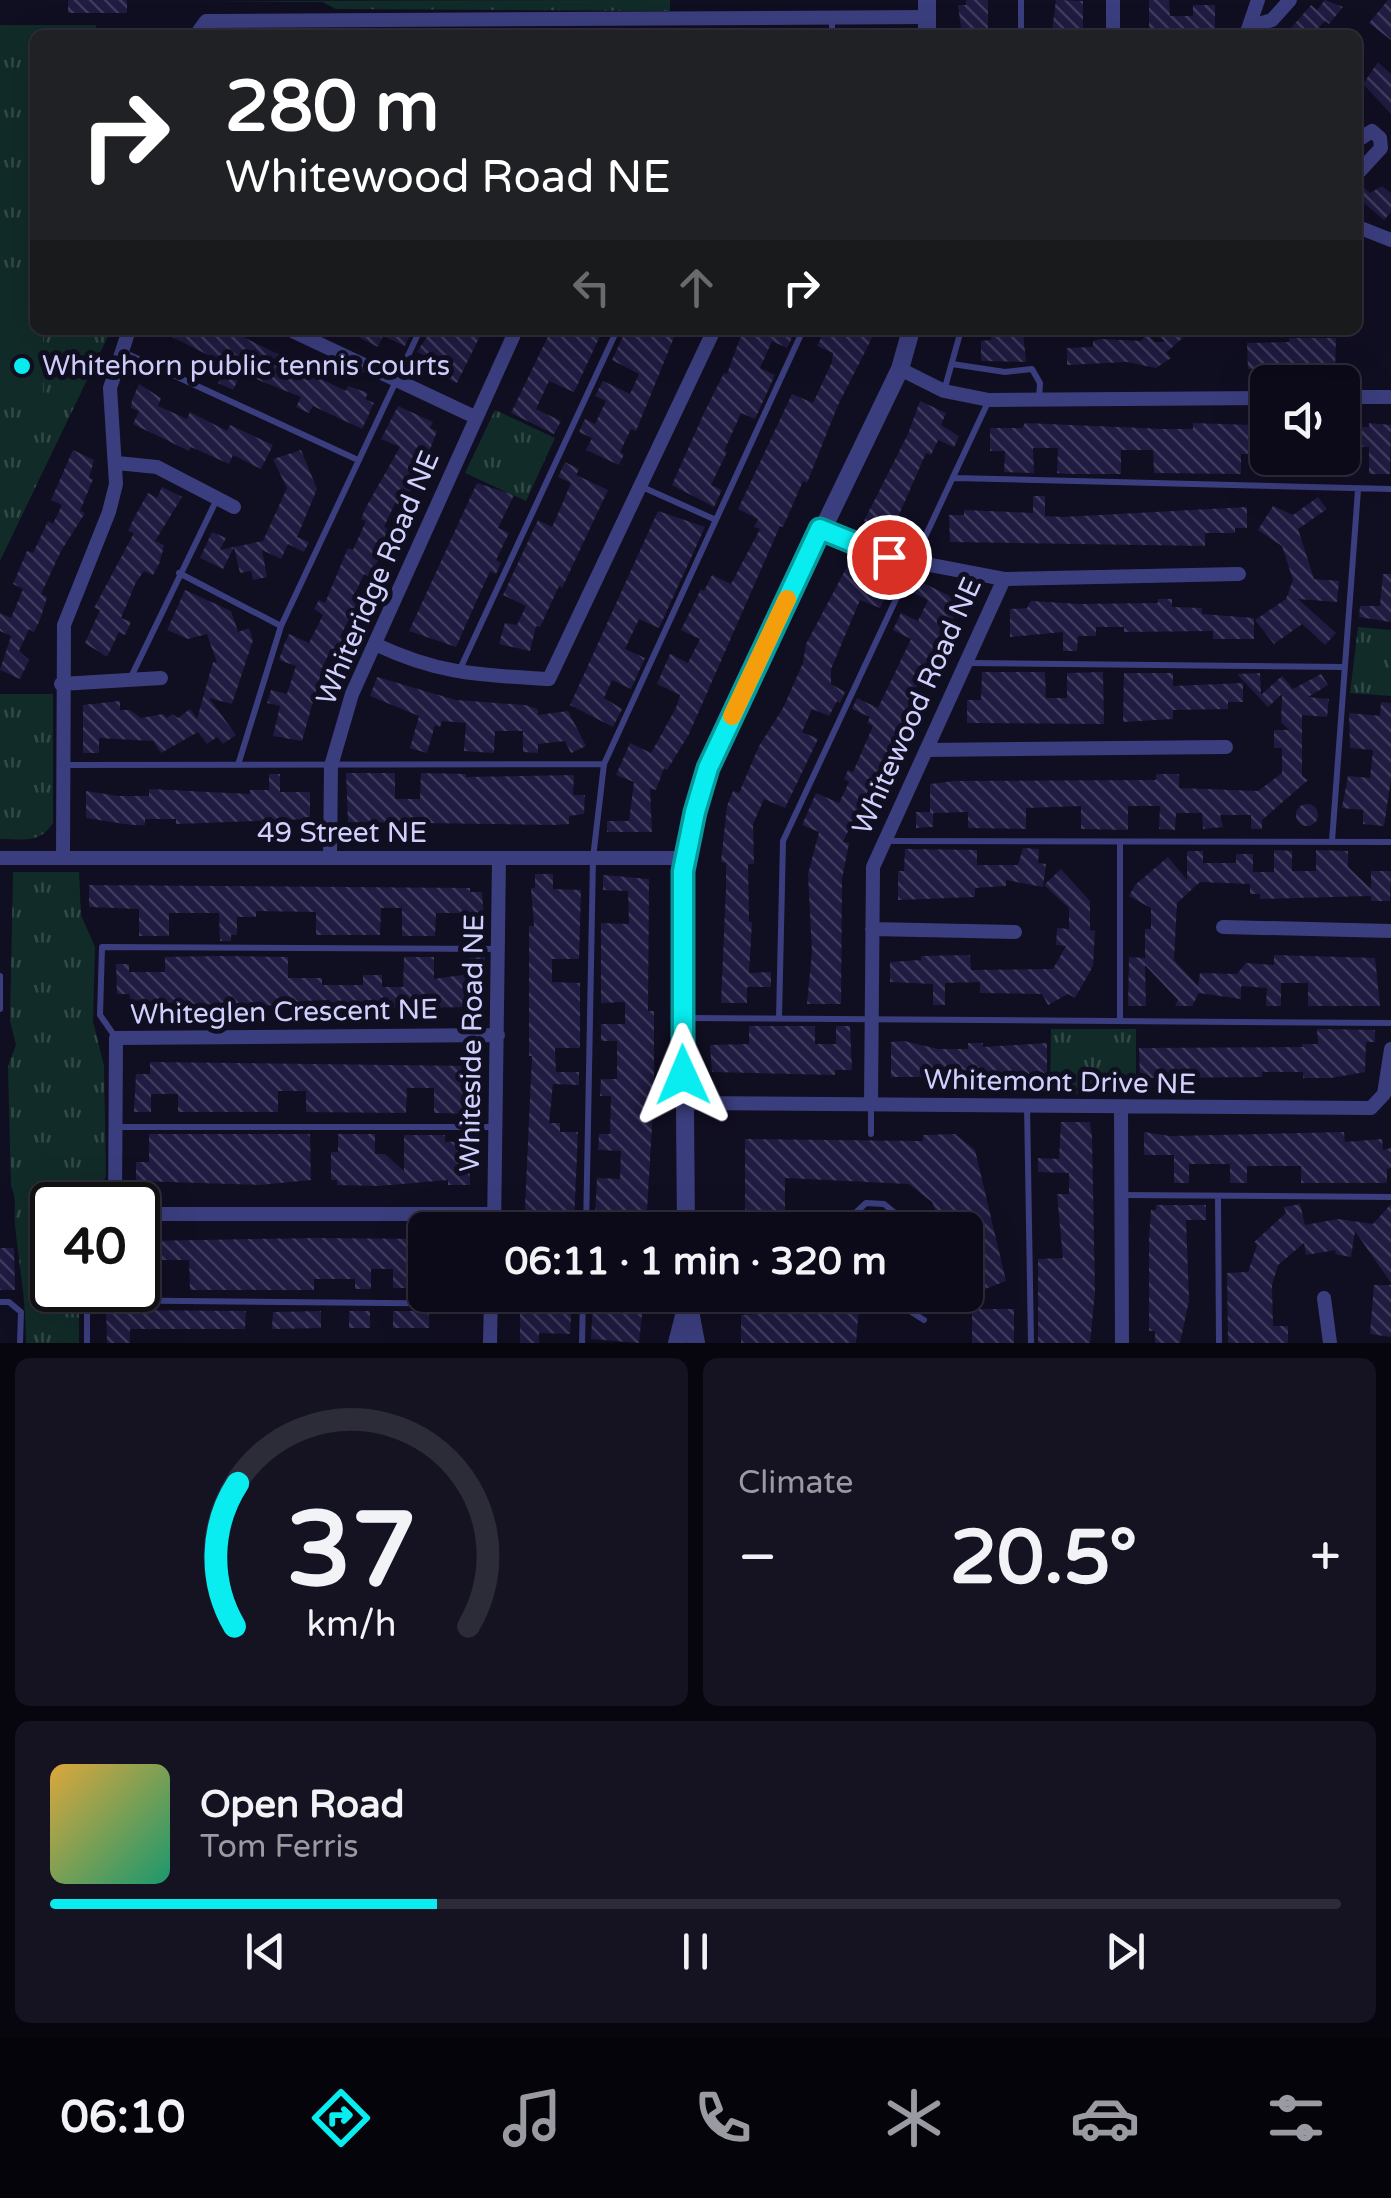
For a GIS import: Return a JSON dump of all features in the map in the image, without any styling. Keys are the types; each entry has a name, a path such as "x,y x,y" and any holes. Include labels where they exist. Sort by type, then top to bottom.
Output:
{"street":[{"path":"1113,30 1114,0"},
{"path":"1249,30 1258,0"},
{"path":"1251,30 1272,20 1290,0"},
{"path":"200,30 206,21 290,28 578,28 927,17"},
{"path":"1362,138 1372,132 1380,138 1380,148 1362,169"},
{"path":"1362,229 1391,240"},
{"path":"63,858 64,625 109,512 117,463 110,388 127,335"},
{"name":"Whiteridge Road NE","path":"330,858 331,766 352,694 514,335"},
{"path":"377,645 424,667 458,674 549,678 712,335"},
{"path":"686,1212 684,858 708,768 900,369 910,335"},
{"path":"320,336 396,380 474,417"},
{"path":"900,369 944,391 989,400 1250,398"},
{"path":"1360,397 1391,397"},
{"path":"117,463 158,468 234,506"},
{"name":"Whitewood Road NE","path":"820,529 914,563 1004,579 881,841 873,867 870,1104"},
{"path":"1004,579 1238,574"},
{"path":"61,684 161,678"},
{"path":"926,750 1226,747"},
{"name":"49 Street NE","path":"0,858 684,858"},
{"name":"Whiteside Road NE","path":"494,1212 500,858"},
{"path":"1223,927 1391,931"},
{"path":"872,929 1014,932"},
{"name":"Whiteglen Crescent NE","path":"115,1182 116,1038 498,1034"},
{"name":"Whitemont Drive NE","path":"684,1103 1371,1108 1384,1094 1391,1049"},
{"path":"1121,1109 1122,1343"},
{"path":"160,1214 408,1214"},
{"path":"1324,1298 1330,1343"},
{"path":"490,1343 491,1312"},
{"path":"677,1343 684,1312"},
{"path":"690,1312 696,1343"}],"lane":[{"path":"1020,0 1021,30"},
{"path":"832,19 832,30"},
{"path":"238,765 281,626 418,335"},
{"path":"458,674 614,335"},
{"path":"586,1212 593,858 604,764 802,335"},
{"path":"944,391 960,335"},
{"path":"120,350 358,460"},
{"path":"952,364 1005,372 1032,369 1040,384 1039,400"},
{"path":"779,1018 782,841 989,400"},
{"path":"954,478 1391,489"},
{"path":"639,486 716,520"},
{"path":"1332,841 1358,490"},
{"path":"130,680 218,498"},
{"path":"179,573 281,626"},
{"path":"964,663 1342,666"},
{"path":"62,765 604,764"},
{"path":"881,841 1391,842"},
{"path":"1120,844 1120,1018"},
{"path":"116,1038 100,1014 102,947 500,949"},
{"path":"0,976 0,1009"},
{"path":"682,1018 1120,1018 1391,1023"},
{"path":"870,1104 871,1134"},
{"path":"1027,1104 1030,1343"},
{"path":"116,1127 496,1127"},
{"path":"1122,1195 1391,1197"},
{"path":"1218,1197 1218,1343"},
{"path":"856,1212 866,1203 884,1204 894,1212"},
{"path":"88,1343 87,1300 408,1300"},
{"path":"0,1302 8,1302 20,1312 20,1343"},
{"path":"582,1343 583,1312"},
{"path":"911,1312 924,1320"}],"green space":[{"path":"670,0 670,11 336,9 322,2 207,1"},
{"path":"0,25 96,25 96,30 30,30 30,335 109,335 0,561"},
{"name":"Whitehorn public tennis courts","path":"0,282 30,282 30,335 43,335 43,402 0,402"},
{"path":"495,410 555,438 526,501 465,473"},
{"path":"1358,627 1391,630 1391,696 1350,693"},
{"path":"0,694 53,694 53,823 30,839 0,839"},
{"path":"13,872 79,872 81,915 95,947 93,1021 104,1066 106,1175 104,1182 30,1182 30,1312 79,1312 79,1343 26,1343 11,1186 8,1066 16,1045 10,1021"},
{"path":"1051,1029 1136,1029 1136,1093 1050,1094"}],"building":[{"path":"68,0 127,0 127,13 68,13"},
{"path":"966,0 988,0 988,30 961,30 958,5 966,5"},
{"path":"1056,0 1083,1 1083,30 1052,30"},
{"path":"1149,0 1169,0 1170,16 1193,16 1193,5 1215,5 1215,28 1149,30"},
{"path":"1325,0 1343,7 1329,24 1325,21 1317,30 1289,30 1311,5 1317,10"},
{"path":"1391,0 1391,40 1369,23"},
{"path":"1378,62 1391,74 1391,114 1363,84"},
{"path":"1362,186 1370,193 1382,186 1391,193 1391,212 1384,220 1362,201"},
{"path":"168,335 239,335 302,366 320,370 317,377 346,391 348,386 368,393 365,399 374,403 362,429 313,406 309,413 296,407 301,397 241,373 233,390 218,383 226,364"},
{"path":"362,335 410,335 405,346 383,336 378,347 360,338"},
{"path":"428,335 481,335 457,383 434,372 438,362 417,352"},
{"path":"549,335 601,335 574,392 549,381 536,409 561,421 554,434 511,413"},
{"path":"624,335 675,335 636,431 631,429 620,452 624,454 619,465 586,450 592,438 579,432 585,419 595,424 606,401 595,396 603,381 630,394 639,374 612,360"},
{"path":"741,335 794,335 787,348 772,341 760,368 775,375 755,419 741,413 711,485 722,490 714,507 672,485 704,413 724,373 727,374"},
{"path":"822,335 873,335 838,405 807,483 803,481 783,527 780,526 689,734 667,770 664,768 656,790 650,788 652,832 607,832 607,821 629,821 634,782 616,775 630,743 651,753 676,708 680,695 657,684 670,654 688,663 700,639 681,630 701,589 704,591 712,575 731,584 760,529 754,527 758,519 738,509 792,394 813,403 833,353 817,346"},
{"path":"991,335 1023,335 1026,362 981,361 981,341 991,340"},
{"path":"1148,335 1155,342 1165,342 1159,335 1186,335 1166,353 1171,358 1156,368 1127,362 1067,365 1067,348 1093,347 1093,341 1101,339 1141,341"},
{"path":"1289,338 1336,338 1335,365 1290,363 1250,365 1248,369 1247,343 1289,342"},
{"path":"139,384 161,398 158,406 187,419 190,412 227,431 230,425 273,445 261,469 233,455 229,464 191,447 189,451 133,424 139,411 131,408 132,400"},
{"path":"920,401 946,413 941,425 959,436 954,447 938,440 931,455 926,453 891,533 864,521 908,434"},
{"path":"398,406 433,422 430,428 437,431 418,481 400,505 395,503 384,527 388,529 382,544 386,549 368,576 364,574 352,600 358,602 340,637 344,639 337,654 330,651 323,666 302,741 273,736 280,706 267,703 271,690 287,694 296,666 279,660 284,645 289,634 309,643 323,615 314,609 319,600 325,603 348,548 353,550 366,521 361,519 366,507 400,447 381,439"},
{"path":"1025,423 1164,429 1193,429 1193,423 1250,425 1250,454 1241,454 1241,474 1154,473 1153,450 1121,450 1121,474 1067,474 1057,473 1058,448 1033,448 1034,473 1004,472 1005,451 990,451 990,428 1022,428"},
{"path":"1369,423 1391,425 1390,474 1369,474 1369,447 1360,447 1360,427 1369,427"},
{"path":"73,450 94,460 89,478 93,479 80,511 85,513 41,594 47,597 40,620 34,632 29,629 19,651 29,660 20,679 0,670 11,636 0,631 0,613 11,618 23,589 13,584 27,551 33,553 48,521 53,524 62,505 51,500"},
{"path":"301,450 317,489 297,537 309,542 304,552 288,544 281,559 262,550 267,577 253,580 251,571 240,573 234,547 263,541 287,488 273,459"},
{"path":"565,462 579,469 576,475 608,490 562,588 559,586 540,627 536,626 530,651 499,644 505,623 517,625 526,606 503,595 538,520 552,527 571,483 558,477"},
{"path":"477,483 514,495 498,528 509,533 496,560 501,563 496,574 490,571 456,647 409,631"},
{"path":"162,487 182,497 155,541 164,545 160,562 153,575 144,571 136,582 121,618 131,622 125,635 119,632 107,657 85,643 100,610 94,608 134,533 128,531 148,493 157,498"},
{"path":"1033,496 1045,496 1045,516 1063,517 1247,507 1247,528 1235,528 1235,533 1205,533 1205,546 950,542 949,515 964,515 964,510 1033,513"},
{"path":"1318,497 1327,509 1298,529 1314,579 1339,581 1337,602 1298,599 1336,633 1325,645 1302,624 1274,644 1255,620 1286,599 1293,580 1282,546 1258,530 1273,506 1293,515"},
{"path":"658,511 705,527 659,628 639,619 625,649 645,658 631,689 612,680 604,698 622,709 613,727 570,705"},
{"path":"212,532 226,538 220,550 234,547 223,569 200,558"},
{"path":"850,561 878,575 873,590 886,596 880,608 860,600 831,669 831,684 845,692 840,703 837,701 829,716 812,709 802,732 818,739 785,808 764,799 753,824 754,864 748,864 752,922 749,973 771,972 771,987 747,987 747,1003 721,1003 726,863 721,862 727,806 733,791 739,793 759,746 783,708 803,663 806,644"},
{"path":"1383,574 1391,574 1391,622 1359,617 1360,606 1380,606"},
{"path":"915,579 962,602 915,690 913,707 862,812 858,810 843,842 849,843 842,879 841,1004 807,1004 812,952 808,874 819,832 802,825 816,793 839,803 849,782 844,779 848,770 853,772 873,726 867,723 870,717 852,709 857,698 878,708 911,639 893,630 901,613 918,621 928,600 909,591"},
{"path":"185,590 231,611 238,632 249,628 253,640 232,704 209,698 236,735 223,744 217,737 207,744 198,732 161,753 153,741 99,738 99,753 83,753 83,705 120,701 120,710 130,710 141,718 163,714 167,718 172,714 178,718 190,709 197,719 213,662 217,663 207,634 188,639 167,630"},
{"path":"1158,599 1172,599 1172,607 1202,608 1202,614 1254,618 1254,639 1213,639 1213,631 1124,632 1124,627 1096,627 1096,636 1078,636 1077,651 1063,651 1063,632 1010,637 1010,609 1027,608 1031,601 1158,603"},
{"path":"982,672 1045,672 1046,698 1067,698 1067,673 1103,672 1104,724 967,723 967,700 981,700"},
{"path":"1124,673 1173,673 1173,686 1243,683 1243,702 1228,702 1228,709 1173,710 1173,719 1123,722"},
{"path":"1260,673 1261,695 1282,676 1293,689 1321,674 1328,685 1308,697 1329,699 1327,717 1302,715 1302,776 1308,780 1262,820 1262,829 1251,829 1251,815 1220,815 1223,827 1203,829 1202,813 1176,813 1175,830 1159,829 1160,806 1128,806 1128,830 1081,829 1081,806 1026,808 1026,829 968,828 968,812 933,813 933,827 916,828 916,812 930,812 930,784 954,781 1156,780 1156,774 1179,774 1179,788 1258,791 1282,773 1282,748 1274,748 1274,730 1289,730 1281,722 1282,694 1268,707 1237,674"},
{"path":"377,677 456,700 525,705 538,709 538,715 568,711 586,746 571,753 565,741 538,744 538,753 523,752 523,731 495,731 494,753 464,751 466,723 442,721 440,727 435,725 427,753 410,748 419,716 370,696"},
{"path":"1381,702 1391,703 1391,779 1384,826 1363,824 1363,810 1342,808 1348,776 1370,778 1373,750 1350,748 1349,713 1380,716"},
{"path":"346,773 395,773 395,799 420,799 421,773 466,777 574,775 573,795 585,795 584,814 569,816 569,824 553,825 348,822"},
{"path":"269,774 280,774 280,792 310,792 310,819 176,824 176,819 145,819 145,825 131,825 86,818 86,791 118,796 149,796 149,789 250,794 250,790 269,790"},
{"path":"1307,804 1315,807 1315,823 1307,826 1299,823 1296,815 1299,807"},
{"path":"1023,848 1039,849 1038,863 1046,864 1043,887 1006,880 1006,886 975,888 975,897 898,900 898,871 904,871 905,849 977,850 977,865 1018,865"},
{"path":"1274,850 1292,851 1292,871 1316,871 1316,850 1348,851 1348,867 1371,889 1371,871 1391,871 1390,901 1371,901 1371,896 1260,899 1260,894 1250,894 1250,884 1200,882 1177,903 1174,960 1198,986 1200,973 1237,974 1246,963 1274,965 1274,955 1375,958 1380,1006 1308,1006 1308,983 1281,983 1281,1006 1266,1006 1267,988 1241,986 1241,999 1199,993 1192,1006 1175,1006 1178,1000 1145,965 1146,1006 1128,1006 1129,957 1145,958 1145,929 1151,929 1151,908 1129,896 1135,885 1168,857 1187,880 1187,851 1203,851 1203,863 1236,863 1236,854 1253,854 1253,872 1274,872"},
{"path":"1061,869 1090,901 1090,930 1095,931 1093,966 1075,998 1068,994 1048,1005 1042,994 980,993 980,982 945,983 945,1005 933,1005 933,984 890,982 890,962 921,960 921,956 970,955 971,970 1053,969 1066,946 1056,945 1057,928 1069,929 1069,908 1044,885"},
{"path":"535,874 553,874 553,889 581,890 579,959 552,959 552,982 580,983 580,1048 555,1048 556,1072 579,1072 579,1085 553,1084 549,1123 560,1123 560,1132 578,1132 574,1212 525,1212 532,1056 529,926 534,926 531,888 535,888"},
{"path":"603,875 649,879 648,1011 654,1011 654,1093 647,1212 595,1212 597,1178 620,1179 621,1151 598,1150 599,1134 610,1134 611,1096 600,1096 601,1079 617,1079 617,1041 601,1041 601,1024 625,1024 625,1002 601,1003 601,923 629,924 628,891 603,890"},
{"path":"89,885 470,888 470,892 482,892 485,936 469,936 469,913 436,913 435,936 402,936 402,908 381,908 380,935 316,935 316,912 256,911 256,917 237,917 237,935 231,935 231,941 220,941 219,913 169,913 169,936 139,936 139,909 89,907"},
{"path":"165,957 288,957 288,978 322,978 322,985 363,985 363,975 382,975 382,987 403,987 404,957 434,957 434,979 469,974 469,958 485,957 485,974 479,974 479,1007 386,1008 386,1003 330,1006 330,1000 301,1001 301,1006 184,1004 131,1000 129,994 117,994 116,964 129,964 129,972 165,972"},
{"path":"749,1026 815,1026 815,1044 836,1044 836,1026 850,1026 852,1070 835,1070 835,1075 712,1072 710,1045 749,1044"},
{"path":"1317,1029 1375,1030 1375,1042 1366,1042 1365,1072 1331,1078 1303,1078 1303,1072 1262,1072 1262,1077 1140,1078 1139,1048 1303,1047 1302,1044 1318,1044"},
{"path":"891,1042 938,1049 968,1049 968,1043 983,1043 983,1047 1047,1043 1047,1077 891,1077"},
{"path":"150,1062 474,1066 474,1075 481,1075 484,1114 434,1113 434,1088 407,1088 406,1113 306,1112 306,1091 278,1091 278,1112 178,1112 178,1094 151,1094 151,1112 134,1112 136,1074 150,1074"},
{"path":"1061,1122 1090,1122 1092,1137 1095,1292 1090,1343 1038,1343 1038,1259 1063,1258 1057,1194 1069,1194 1069,1173 1038,1172 1038,1158 1059,1159"},
{"path":"1144,1132 1170,1136 1344,1132 1345,1142 1382,1139 1383,1150 1391,1148 1391,1168 1387,1169 1387,1183 1301,1183 1301,1166 1247,1166 1247,1183 1230,1183 1230,1164 1189,1164 1189,1183 1174,1183 1174,1155 1144,1155"},
{"path":"149,1134 310,1134 311,1180 260,1185 136,1181 136,1162 149,1162"},
{"path":"338,1134 375,1134 375,1154 385,1154 404,1171 404,1135 445,1135 445,1142 469,1141 470,1185 448,1185 448,1180 337,1185 337,1180 331,1180 331,1152 338,1152"},
{"path":"955,1134 975,1150 1006,1281 983,1290 983,1212 936,1212 932,1202 909,1184 785,1178 785,1212 745,1212 745,1139 923,1141 923,1135"},
{"path":"1300,1204 1305,1225 1338,1219 1373,1224 1391,1204 1391,1283 1355,1231 1351,1257 1335,1254 1336,1250 1306,1255 1304,1243 1278,1265 1272,1285 1273,1326 1288,1326 1288,1343 1228,1343 1227,1273 1248,1272 1257,1245 1254,1242 1286,1213 1284,1207"},
{"path":"1156,1205 1206,1205 1206,1220 1186,1220 1189,1300 1180,1343 1155,1343 1155,1331 1149,1331 1149,1239 1151,1210 1156,1210"},
{"path":"408,1239 408,1288 393,1288 393,1269 371,1269 371,1289 355,1289 355,1279 314,1279 314,1290 190,1290 189,1260 160,1260 160,1241"},
{"path":"0,1248 14,1248 15,1290 0,1290"},
{"path":"1374,1285 1391,1285 1391,1337 1370,1334"},
{"path":"1014,1309 1014,1343 972,1343 972,1312"},
{"path":"246,1311 245,1329 130,1329 130,1343 107,1343 106,1312"},
{"path":"321,1311 321,1328 272,1329 273,1312"},
{"path":"349,1311 370,1311 370,1328 349,1328"},
{"path":"393,1311 429,1312 429,1328 393,1328"},
{"path":"520,1312 571,1312 570,1334 539,1333 539,1343 520,1343"},
{"path":"592,1312 642,1312 639,1343 591,1339"},
{"path":"859,1312 856,1343 741,1343 741,1315"}],"slow traffic":[{"path":"732,716 787,599"}],"place":[{"name":"Whitehorn public tennis courts","path":"22,366"}],"route":[{"path":"683,1075 684,858 708,768 820,529 889,557"}]}
